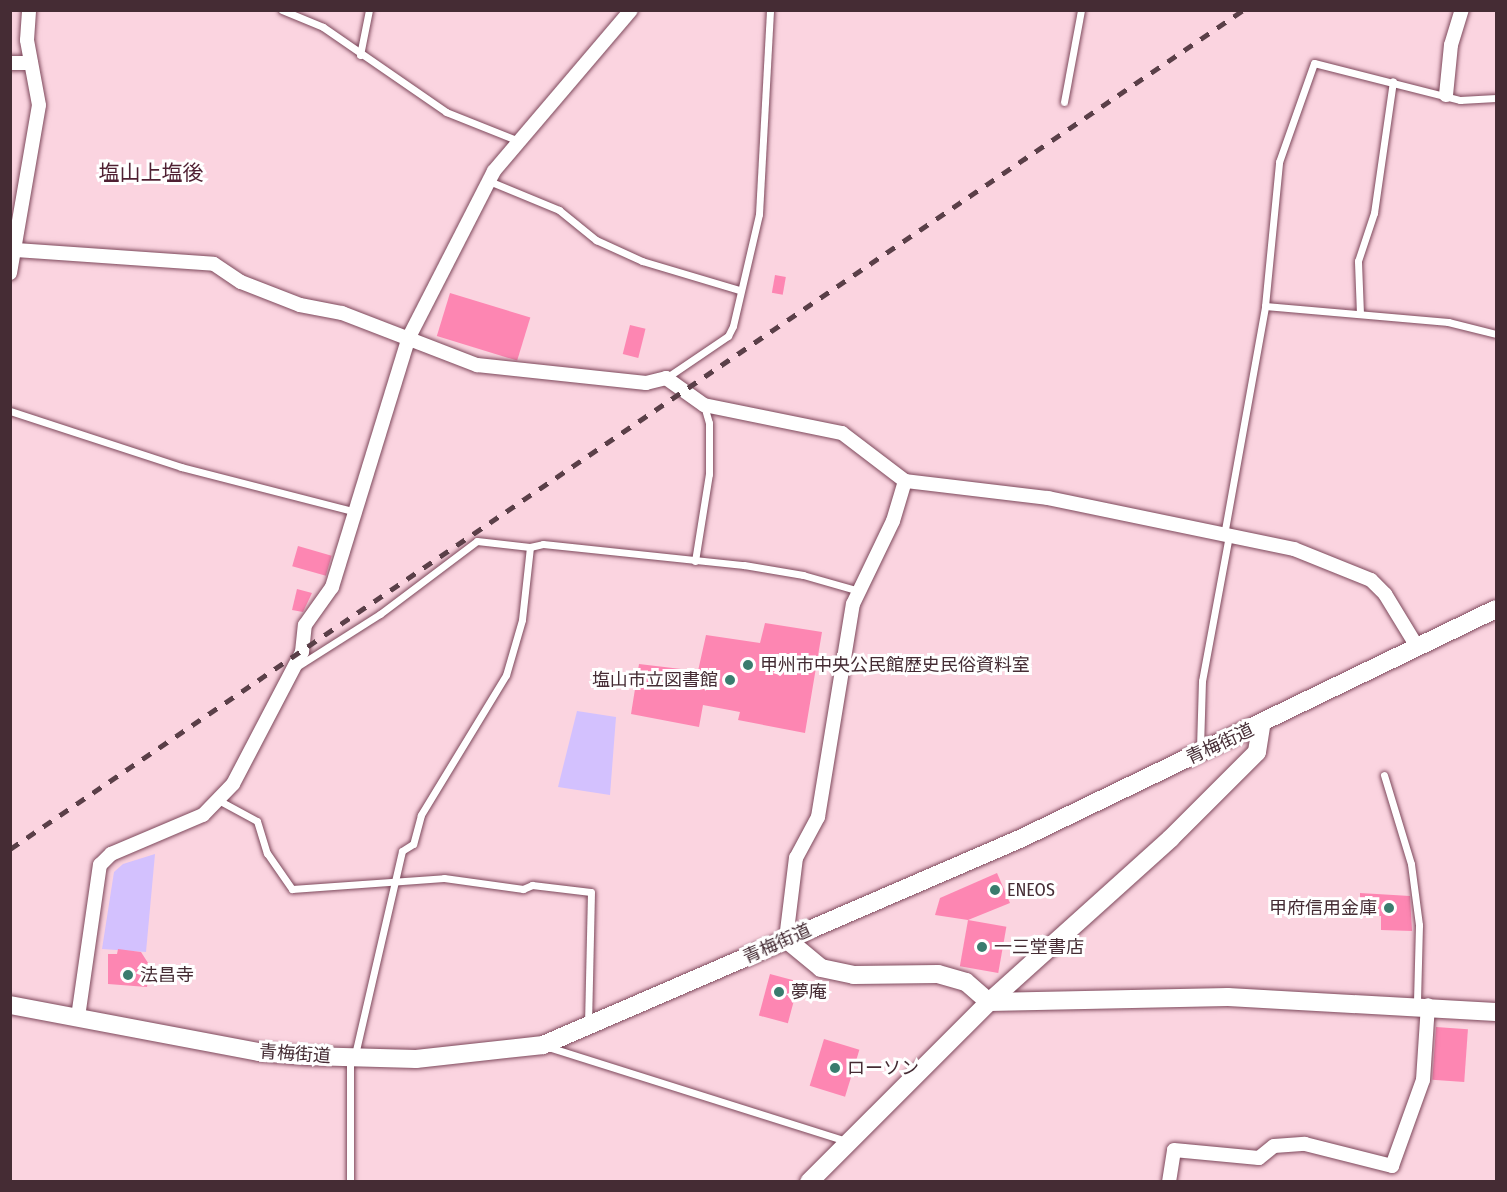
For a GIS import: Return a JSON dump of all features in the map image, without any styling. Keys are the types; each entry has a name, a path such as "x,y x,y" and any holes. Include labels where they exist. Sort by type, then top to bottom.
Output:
{"main road":[{"name":"青梅街道","path":"10,1005 260,1052 352,1058 469,1056 543,1045 588,1028 786,939 1022,838 1261,726 1497,609"},
{"path":"809,1182 989,1002 1170,839 1257,752 1261,726"},
{"path":"786,939 821,968 854,975 938,974 966,982 989,1002 1227,997 1423,1005 1497,1012"}],"street":[{"path":"10,273 16,250 39,105 30,63 29,10"},
{"path":"78,1017 90,922 103,860 202,815 220,801 233,784 302,652 305,625 332,588 352,511 409,337 489,181 519,141 631,10"},
{"path":"1446,95 1451,45 1462,10"},
{"path":"10,63 30,63"},
{"path":"16,250 214,264 241,282 300,305 342,313 477,365 646,383 666,378 704,405 842,433 892,476 905,481 1048,498 1313,554 1371,580 1385,594 1418,648"},
{"path":"786,939 796,858 818,817 853,604 893,521 905,481"},
{"path":"1169,1182 1174,1150 1258,1158 1274,1146 1305,1144 1392,1166 1424,1080 1423,1005"}],"lane":[{"path":"282,10 323,27 360,55 446,112 519,141"},
{"path":"360,55 369,10"},
{"path":"666,378 728,336 759,214 770,10"},
{"path":"1064,102 1081,10"},
{"path":"1200,754 1202,681 1265,306 1280,162 1314,63 1467,100 1497,98"},
{"path":"1360,314 1358,261 1374,213 1393,81"},
{"path":"489,181 559,210 596,240 642,261 739,290"},
{"path":"1265,306 1448,322 1497,333"},
{"path":"695,561 709,474 709,423 704,405"},
{"path":"10,411 181,467 352,511"},
{"path":"293,669 380,614 477,541 530,547 543,544 803,575 859,591"},
{"path":"350,1182 352,1058 391,885 402,851 412,844 421,815 506,675 522,620 530,547"},
{"path":"1384,775 1411,864 1419,925 1423,1005"},
{"path":"220,801 257,821 267,853 292,889 391,885 444,878 523,889 532,885 591,892 588,1028"},
{"path":"543,1045 847,1142"}],"shaded area":[{"path":"577,711 616,717 610,795 558,787"},
{"path":"155,854 146,952 102,949 114,872 123,864"}],"building":[{"path":"775,275 786,277 783,295 772,293"},
{"path":"450,293 530,318 517,361 437,336"},
{"path":"630,325 646,329 638,358 623,354"},
{"path":"298,546 332,556 326,576 292,566"},
{"path":"297,589 312,593 303,612 292,610"},
{"path":"765,623 822,632 805,733 738,720 740,712 703,705 699,727 631,714 639,664 698,671 706,635 760,643"},
{"path":"997,873 1010,903 968,920 935,915 940,898"},
{"path":"1360,893 1410,896 1412,931 1381,930 1381,916 1360,917"},
{"name":"一三堂書店","path":"968,920 1006,927 998,973 960,966"},
{"name":"法昌寺","path":"118,949 141,952 150,966 147,987 108,984 108,954 117,954"},
{"path":"770,974 799,982 788,1023 759,1016"},
{"path":"1436,1027 1468,1029 1464,1082 1432,1080"},
{"name":"ローソン","path":"824,1039 859,1050 845,1097 810,1086"}],"railway":[{"path":"10,849 1243,10"}],"place":[{"name":"甲州市中央公民館歴史民俗資料室","path":"748,665"},
{"name":"塩山市立図書館","path":"730,680"},
{"name":"ENEOS","path":"995,890"},
{"name":"甲府信用金庫","path":"1389,908"},
{"name":"一三堂書店","path":"982,947"},
{"name":"法昌寺","path":"128,975"},
{"name":"夢庵","path":"779,992"},
{"name":"ローソン","path":"835,1068"}],"district":[{"name":"塩山上塩後","path":"151,173"}]}
